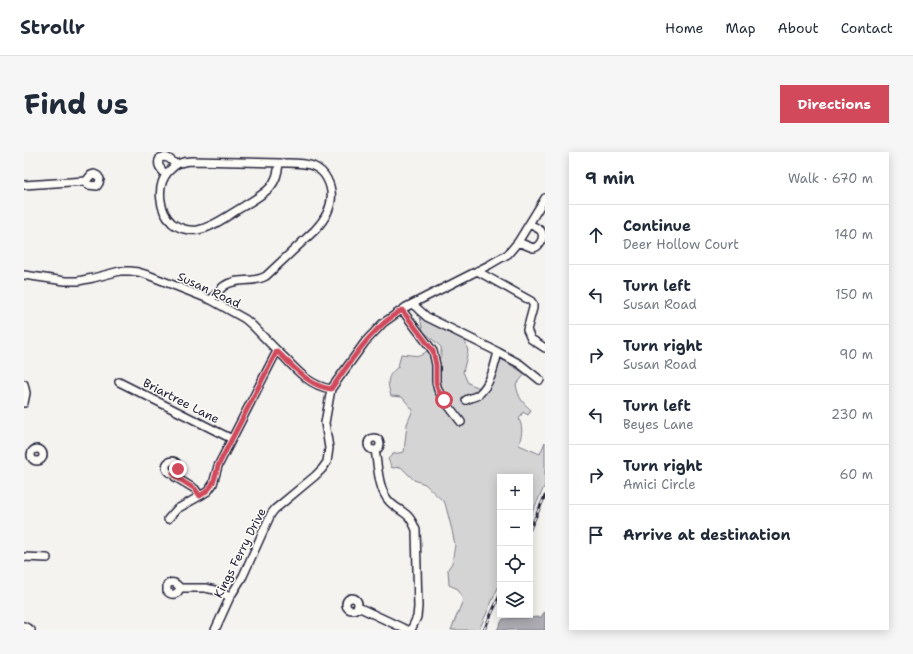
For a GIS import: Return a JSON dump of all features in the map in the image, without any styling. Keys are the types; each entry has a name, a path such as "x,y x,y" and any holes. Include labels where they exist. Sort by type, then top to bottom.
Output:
{"street":[{"path":"166,175 159,166 158,161 160,158 166,157 176,165"},
{"path":"211,300 223,286 231,282 259,279 266,276 315,230 322,222 330,206 332,199 330,185 323,173 306,164 279,163 192,161 176,165 166,175 160,188 160,198 169,220 182,228 200,230 212,225 264,194 274,184 279,163"},
{"path":"24,185 86,181"},
{"path":"331,389 370,337 383,323 402,310 508,254 518,242 545,198"},
{"path":"518,242 533,248 536,248 541,243 543,238 542,232 529,224"},
{"name":"Susan Road","path":"24,275 65,281 78,281 120,271 148,274 211,300 248,321 303,376 318,386 331,389"},
{"path":"476,271 531,301 533,308 527,330 531,339 545,348"},
{"path":"413,304 427,317 520,364 540,380"},
{"path":"402,310 433,351 438,390 461,422"},
{"path":"168,519 177,509 200,496 213,484 218,466 277,351"},
{"path":"466,400 477,395 492,376 498,352"},
{"name":"Briartree Lane","path":"119,382 232,439"},
{"path":"24,384 26,393 24,403"},
{"name":"Kings Ferry Drive","path":"215,630 230,597 243,576 274,509 315,476 327,462 329,448 325,423 331,389"},
{"path":"375,450 382,488 385,496 391,504 408,516 416,530 418,607 417,617 411,630"},
{"path":"173,473 176,477 195,489 200,496"},
{"path":"24,557 47,558"},
{"path":"180,588 205,588 215,590 230,597"},
{"path":"358,607 407,630"},
{"path":"24,626 31,630"}],"shaded area":[{"path":"420,317 464,337 468,351 463,372 468,383 487,391 487,375 493,368 496,359 503,360 525,374 516,385 521,399 531,410 528,415 523,412 519,419 522,429 519,445 540,454 545,442 545,485 533,511 533,474 497,474 497,590 479,630 451,630 463,600 458,589 449,585 448,569 452,563 455,545 445,503 425,484 414,480 401,467 392,468 388,459 393,454 404,452 407,424 413,410 402,397 391,396 388,383 389,377 398,367 401,354 420,356 427,351 431,355 433,367 441,356 441,347 423,331"},
{"path":"545,611 545,630 497,630 503,619 541,617"}],"railway":[{"path":"533,522 545,496"},
{"path":"484,630 497,602"}],"route":[{"path":"178,469 173,473 176,477 195,489 200,496 208,490 213,484 218,466 277,351 311,382 318,386 331,389 374,331 402,310 433,351 436,365 436,382 438,390 444,400"}]}
